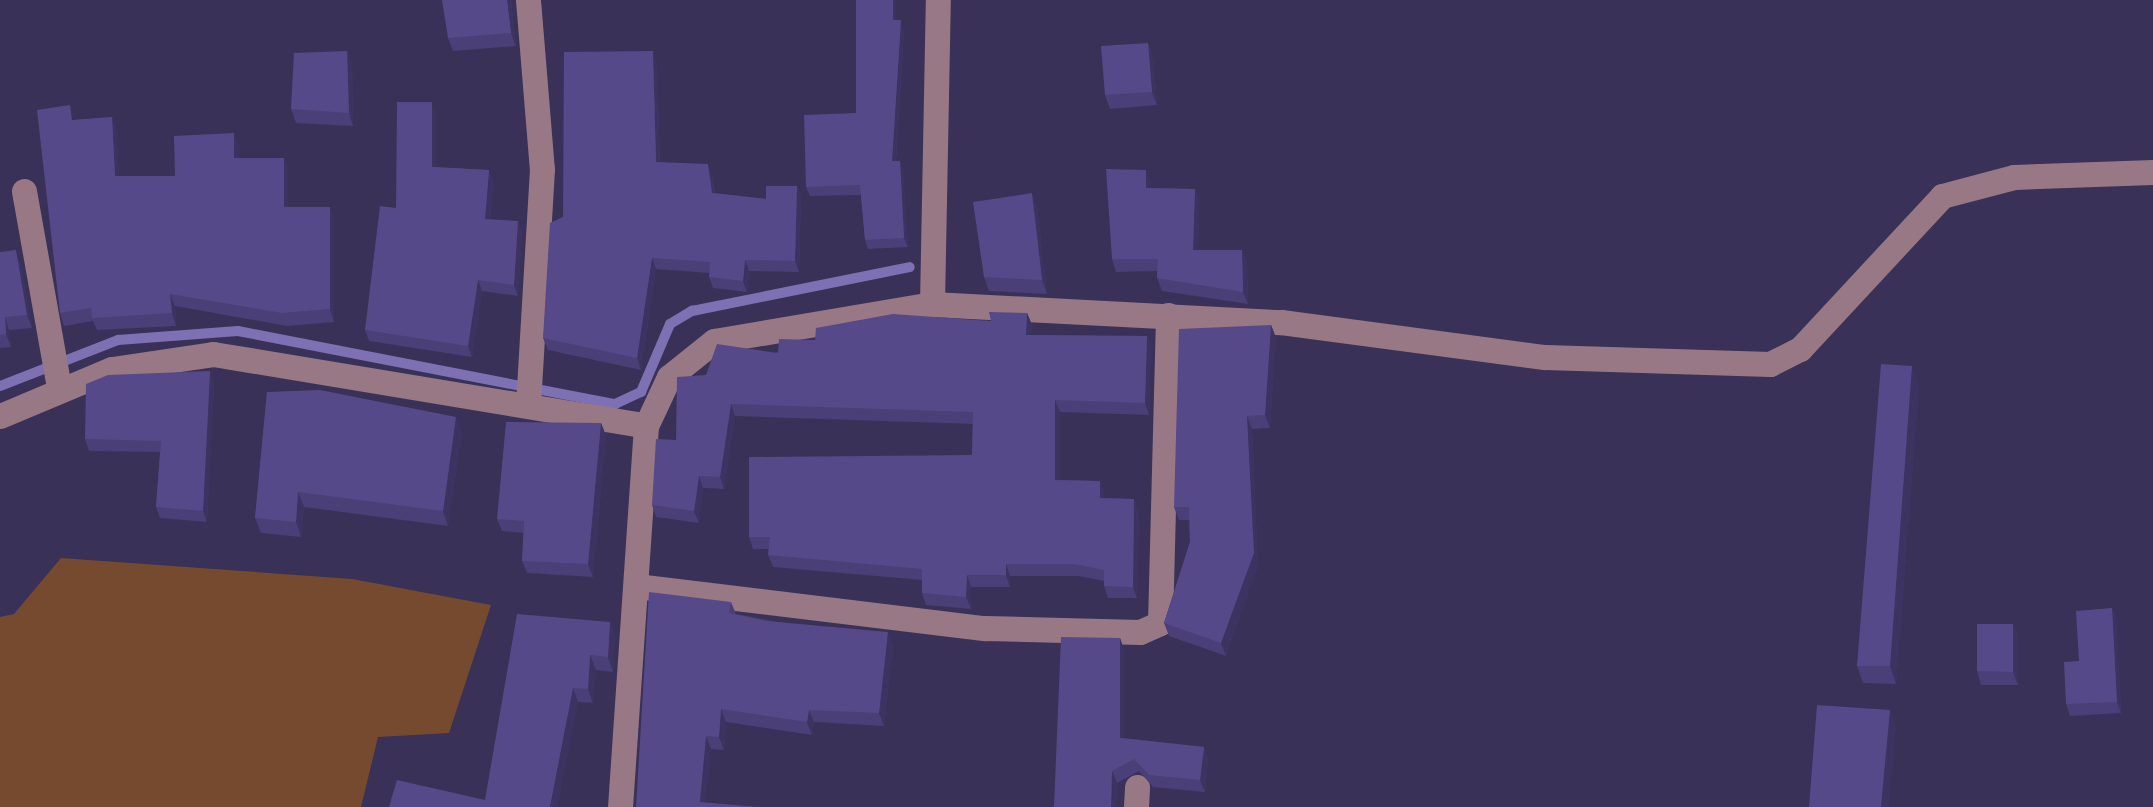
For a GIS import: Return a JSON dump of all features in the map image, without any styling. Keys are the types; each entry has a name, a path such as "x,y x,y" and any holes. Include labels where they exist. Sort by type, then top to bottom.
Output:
{"street":[{"path":"528,0 542,150 541,296 528,405"},
{"path":"932,304 938,0"},
{"path":"620,807 646,426 669,376 714,341 932,304 1168,315 1545,358 1770,364 1800,349 1942,196 2014,177 2153,172"},
{"path":"24,191 59,388"},
{"path":"636,586 985,628 1140,632 1160,623 1168,315"},
{"path":"0,416 59,388 154,358 213,354 646,426"}],"shaded area":[{"path":"61,558 352,579 491,605 449,733 378,737 361,807 0,807 0,617 14,614"}],"building":[{"path":"442,0 507,0 511,33 448,38"},
{"path":"856,0 893,0 893,20 901,20 892,161 900,161 904,238 865,240 860,185 806,187 804,115 856,113"},
{"path":"1148,43 1152,92 1105,95 1101,46"},
{"path":"347,51 349,113 291,109 294,53"},
{"path":"653,51 656,162 708,164 712,193 766,199 766,186 797,186 795,261 745,260 743,281 709,277 710,262 652,258 637,358 543,338 550,223 563,217 564,52"},
{"path":"397,102 432,102 432,167 489,170 485,219 518,221 514,285 478,280 468,346 365,330 380,206 396,208"},
{"path":"70,105 72,120 112,117 115,176 175,176 174,136 234,133 234,158 284,158 284,207 330,207 330,309 282,313 170,294 172,313 92,318 91,308 60,313 37,110"},
{"path":"1106,169 1146,170 1146,188 1195,189 1193,250 1242,250 1243,292 1157,278 1158,259 1112,259"},
{"path":"1032,193 1042,280 984,277 973,202"},
{"path":"16,250 27,315 5,317 6,334 0,335 0,252"},
{"path":"989,312 1027,313 1026,335 1147,336 1145,403 1055,400 1055,480 1100,481 1100,498 1134,499 1133,587 1104,586 1104,570 1074,564 1006,564 1006,575 967,575 966,597 922,593 922,569 768,555 770,537 749,537 749,457 972,455 973,412 731,404 720,477 699,476 694,511 652,505 656,439 676,440 677,377 706,375 717,344 778,353 779,339 815,340 816,328 893,314 991,321"},
{"path":"1271,325 1265,415 1247,416 1254,553 1221,643 1164,623 1190,542 1189,507 1174,507 1179,329"},
{"path":"1881,364 1912,366 1890,666 1857,666"},
{"path":"210,371 203,511 156,507 161,441 85,439 86,384 108,375"},
{"path":"320,390 456,417 443,511 298,492 296,522 255,518 267,392"},
{"path":"506,422 601,423 588,564 522,561 524,521 497,519"},
{"path":"649,592 731,602 729,613 766,621 888,632 879,713 809,710 807,722 721,709 719,737 706,736 700,802 758,807 636,807"},
{"path":"2112,608 2117,702 2066,704 2064,662 2079,661 2076,611"},
{"path":"517,614 610,622 608,657 590,655 588,689 573,688 550,807 389,807 397,780 485,800"},
{"path":"1977,624 2013,624 2013,672 1977,671"},
{"path":"1061,637 1120,638 1120,738 1204,747 1200,780 1149,775 1134,759 1112,771 1111,807 1054,807"},
{"path":"1817,705 1890,710 1881,807 1809,807"}],"waterway":[{"path":"0,386 118,340 238,331 615,404 641,392 670,324 692,311 910,267"}]}
